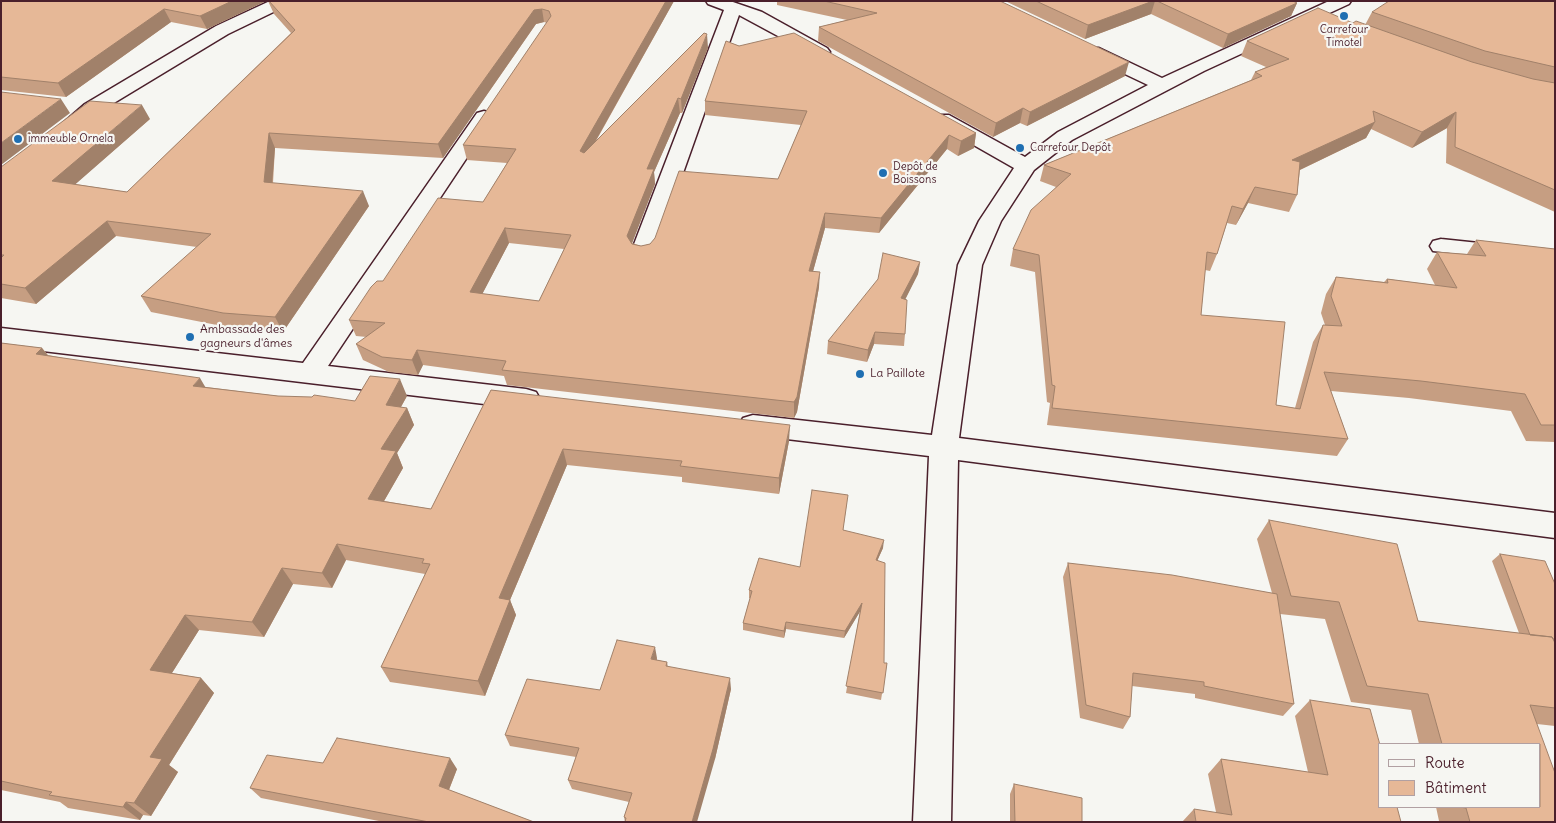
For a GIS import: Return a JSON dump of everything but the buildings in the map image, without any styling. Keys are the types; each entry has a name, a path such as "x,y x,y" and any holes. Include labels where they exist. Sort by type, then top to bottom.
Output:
{"street":[{"path":"54,137 92,108 222,30 284,1"},
{"path":"714,1 756,16 834,60"},
{"path":"932,822 944,447 970,265 990,221 1026,166 1065,136 1297,12 1343,1"},
{"path":"644,252 733,8"},
{"path":"1297,12 1335,26"},
{"path":"1074,43 1162,85"},
{"path":"308,374 494,103"},
{"path":"66,105 92,108"},
{"path":"930,113 1026,166"},
{"path":"1441,246 1555,258"},
{"path":"1,337 547,402"},
{"path":"726,422 944,447 1555,526"}],"place":[{"name":"Carrefour Timotel","path":"1344,16"},
{"name":"immeuble Ornela","path":"18,139"},
{"name":"Carrefour Depôt","path":"1020,148"},
{"name":"Depôt de Boissons","path":"883,173"},
{"name":"Ambassade des gagneurs d'âmes","path":"190,337"},
{"name":"La Paillote","path":"860,374"}]}
